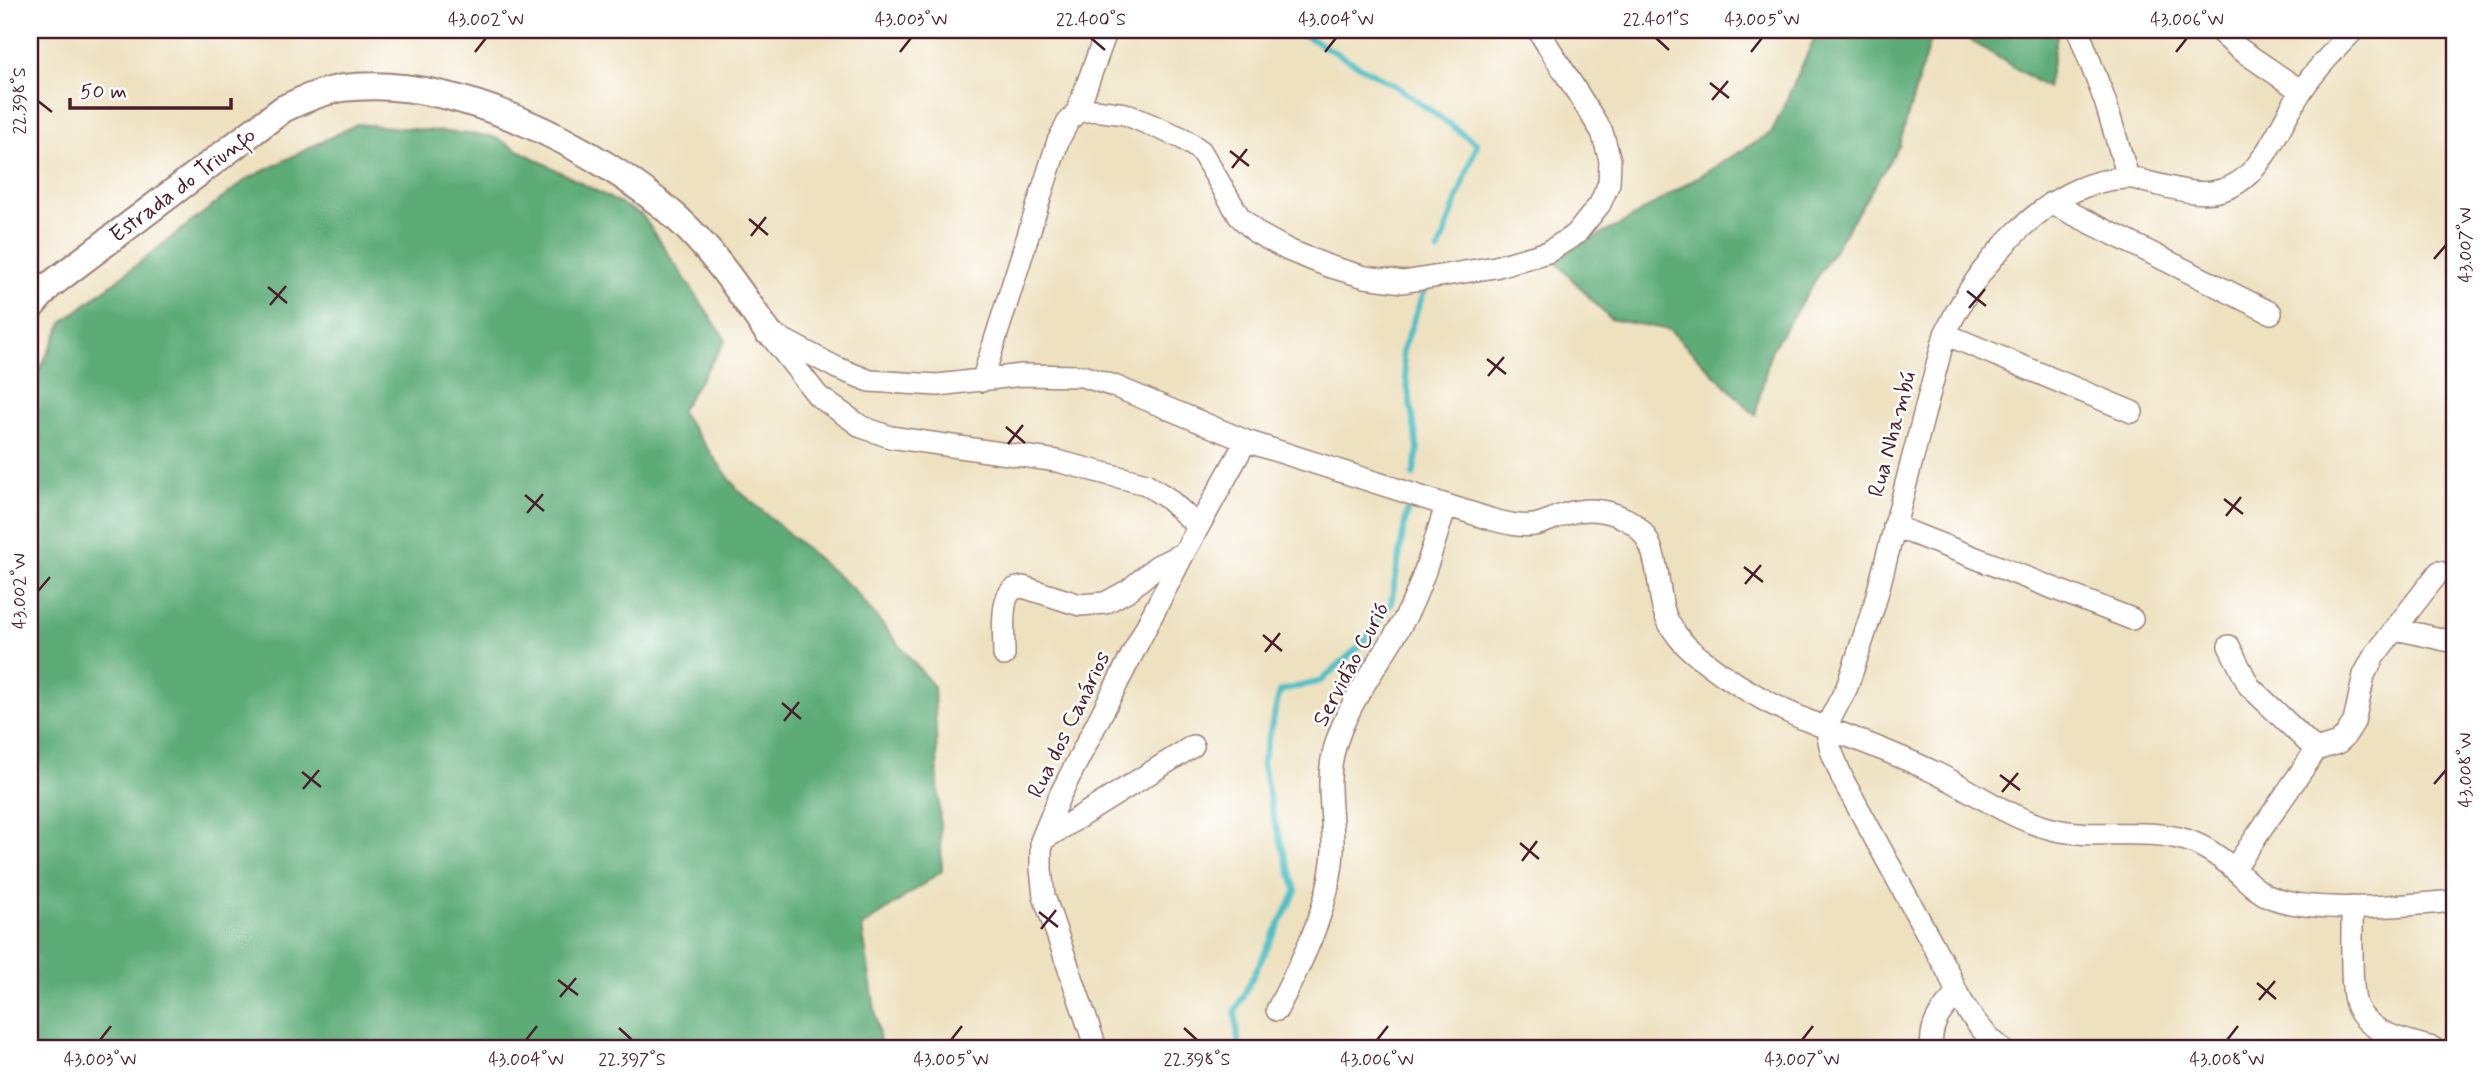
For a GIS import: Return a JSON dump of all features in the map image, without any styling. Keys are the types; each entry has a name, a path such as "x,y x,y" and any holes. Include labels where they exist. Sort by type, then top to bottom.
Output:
{"street":[{"path":"982,381 1058,141 1077,112 1107,30"},
{"path":"1077,112 1095,110 1125,114 1182,138 1201,151 1239,216 1257,233 1328,267 1365,278 1403,282 1495,267 1548,252 1576,234 1600,204 1609,183 1610,160 1602,132 1538,30"},
{"path":"2078,30 2105,101 2128,177"},
{"path":"2218,30 2238,48 2301,91"},
{"name":"Rua Nhambú","path":"1826,727 1847,687 1861,648 1945,334 1956,310 1978,278 2006,244 2051,203 2091,184 2128,177 2200,194 2221,191 2240,182 2258,164 2301,91 2331,52 2354,30"},
{"name":"Estrada do Triunfo","path":"30,308 49,286 283,109 341,88 378,86 426,92 482,105 564,141 619,174 677,219 721,266 767,331"},
{"path":"2051,203 2271,313"},
{"path":"767,331 837,369 870,381 937,385 1022,375 1082,376 1114,386 1247,441 1446,506 1519,526 1550,521 1563,514 1583,510 1606,510 1639,527 1656,563 1664,610 1676,635 1695,654 1726,677 1809,721 1938,774 2032,823 2053,830 2091,835 2150,835 2186,840 2234,869 2251,886 2270,897 2312,905 2352,907 2454,901"},
{"path":"767,331 818,396 862,427 890,437 1057,461 1146,484 1198,526"},
{"path":"1945,334 2132,412"},
{"name":"Rua dos Canários","path":"1096,1048 1044,896 1041,841 1060,795 1184,553 1247,441"},
{"name":"Servidão Curió","path":"1277,1010 1306,955 1327,882 1333,852 1329,782 1333,752 1345,720 1411,606 1446,506"},
{"path":"1894,526 2132,619"},
{"path":"1004,655 1005,606 1008,594 1014,588 1023,587 1080,605 1105,603 1129,590 1157,566 1184,553"},
{"path":"2234,869 2316,750 2338,743 2345,736 2354,722 2364,675 2374,656 2439,572"},
{"path":"2396,629 2454,642"},
{"path":"2229,646 2249,686 2316,750"},
{"path":"1826,727 1831,750 1843,780 1949,974 1956,994 1991,1040 2001,1048"},
{"path":"1041,841 1193,746"},
{"path":"2352,907 2354,992 2357,1007 2378,1029 2400,1039 2433,1048"},
{"path":"1932,1048 1931,1031 1942,1009 1956,994"}],"green space":[{"path":"1818,30 1933,30 1899,146 1771,351 1755,415 1670,330 1610,319 1552,258 1616,227 1772,132"},
{"path":"1954,30 2058,30 2047,88"},
{"path":"357,124 492,136 642,215 726,340 680,411 738,490 853,589 934,687 942,871 862,927 881,1048 30,1048 30,389 63,322 247,179"}],"waterway":[{"path":"1295,30 1399,88 1477,144 1438,252"},
{"path":"1413,476 1418,450 1402,353 1425,288"},
{"path":"1239,1048 1235,1012 1296,891 1274,819 1262,763 1280,691 1321,681 1361,645 1391,604 1407,511"}]}
